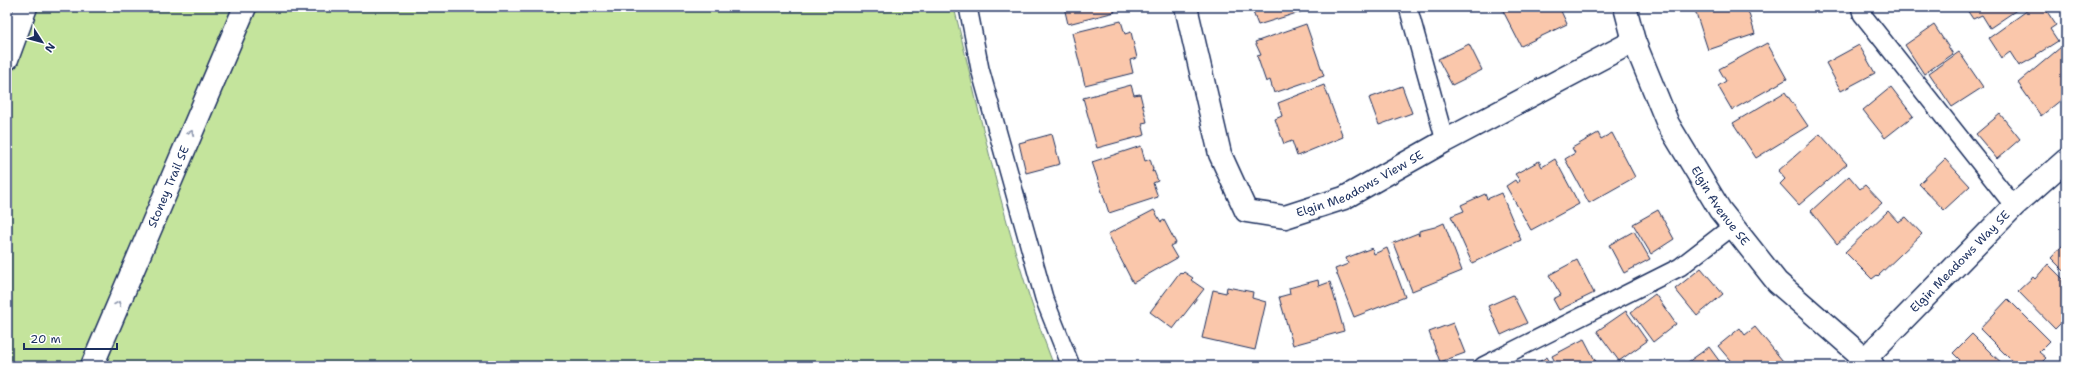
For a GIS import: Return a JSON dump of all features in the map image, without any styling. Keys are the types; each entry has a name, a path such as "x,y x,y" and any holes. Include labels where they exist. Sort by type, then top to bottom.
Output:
{"main road":[{"path":"7,59 26,7"},
{"name":"Stoney Trail SE","path":"92,366 245,7"},
{"name":"Elgin Meadows View SE","path":"1186,7 1220,154 1246,211 1285,217 1344,198 1445,141 1634,41"},
{"name":"Elgin Avenue SE","path":"1624,7 1634,41 1668,124 1720,210 1777,282 1866,364"},
{"name":"Elgin Meadows Way SE","path":"1866,364 2014,206 2066,160"}],"lane":[{"path":"968,7 980,69 1044,298 1072,366"},
{"path":"1408,7 1445,141"},
{"path":"1860,7 1862,14 2014,206"},
{"path":"1483,366 1680,266 1733,226"}],"green space":[{"path":"7,7 954,7 1010,233 1023,278 1054,366 7,366"}],"building":[{"path":"1064,7 1113,7 1115,12 1068,24"},
{"path":"1251,7 1309,7 1310,9 1258,25"},
{"path":"1501,7 1565,7 1566,8 1561,11 1567,24 1521,46"},
{"path":"1703,7 1747,7 1755,34 1708,50 1695,10"},
{"path":"1965,7 2021,7 1990,28 1982,15 1973,19"},
{"path":"2032,7 2044,7 2056,25 2050,29 2058,41 2036,55 2037,56 2019,66 2010,52 2002,58 1989,38"},
{"path":"1121,21 1125,34 1131,32 1137,58 1130,60 1133,73 1085,85 1072,33"},
{"path":"1306,24 1324,76 1274,93 1270,80 1266,82 1257,56 1261,55 1255,42"},
{"path":"1934,25 1953,54 1924,74 1905,45"},
{"path":"1767,43 1787,79 1732,110 1718,86 1726,81 1719,69"},
{"path":"1469,44 1482,70 1452,85 1438,59"},
{"path":"1859,45 1875,73 1841,91 1826,63"},
{"path":"2061,47 2066,54 2066,96 2041,116 2018,83"},
{"path":"1959,52 1983,87 1952,107 1929,73"},
{"path":"1131,85 1134,95 1140,94 1147,122 1142,123 1145,135 1097,148 1083,98"},
{"path":"1324,85 1343,137 1297,156 1292,141 1284,144 1275,119 1282,116 1278,103"},
{"path":"1402,86 1412,113 1379,125 1369,98"},
{"path":"1891,87 1913,116 1885,138 1863,110"},
{"path":"1785,92 1808,126 1756,158 1733,123"},
{"path":"2000,114 2020,139 1997,159 1976,134"},
{"path":"1598,133 1601,139 1612,133 1635,177 1589,203 1565,159 1575,153 1572,148"},
{"path":"1052,134 1060,164 1026,173 1019,143"},
{"path":"1820,134 1847,164 1799,205 1780,184 1785,179 1778,171"},
{"path":"1141,146 1145,161 1150,159 1153,169 1152,172 1154,171 1158,181 1153,183 1158,197 1109,213 1092,162"},
{"path":"1555,159 1579,204 1531,230 1506,186 1515,180 1517,183 1520,181 1515,174 1539,161 1542,167"},
{"path":"1945,159 1970,186 1944,210 1919,184"},
{"path":"1849,176 1860,189 1865,185 1882,203 1837,244 1811,211"},
{"path":"1501,193 1521,240 1472,263 1451,216 1464,211 1461,205 1485,194 1487,199"},
{"path":"1154,210 1161,222 1164,220 1176,243 1170,246 1177,258 1133,283 1108,234"},
{"path":"1658,210 1674,239 1651,254 1633,224"},
{"path":"1888,211 1898,222 1906,217 1922,234 1878,276 1877,275 1872,279 1845,252"},
{"path":"1444,223 1462,271 1412,291 1393,243 1418,233 1419,236 1419,231"},
{"path":"1634,231 1650,259 1624,273 1609,245"},
{"path":"2066,242 2066,273 2051,258"},
{"path":"1372,248 1374,254 1387,248 1405,297 1354,317 1335,269 1348,264 1346,258"},
{"path":"1577,260 1594,293 1559,310 1553,299 1561,295 1549,275"},
{"path":"2048,264 2066,282 2066,323 2063,321 2055,329 2018,291 2033,277 2035,279"},
{"path":"1701,268 1723,294 1697,316 1675,289"},
{"path":"1180,272 1182,274 1184,272 1193,278 1191,280 1204,289 1173,329 1150,312"},
{"path":"1318,280 1319,286 1330,282 1344,331 1293,345 1279,297 1290,294 1289,288"},
{"path":"1227,287 1253,292 1252,298 1266,302 1255,350 1202,338 1213,290 1226,293"},
{"path":"1655,294 1676,324 1653,342 1631,312"},
{"path":"1513,295 1527,323 1501,335 1488,306"},
{"path":"2008,299 2050,341 2039,352 2046,358 2038,366 2017,366 1980,329"},
{"path":"1626,311 1647,341 1619,361 1597,331"},
{"path":"1453,323 1465,353 1440,362 1429,332"},
{"path":"1755,327 1787,366 1735,366 1718,346 1740,328 1745,335"},
{"path":"1972,334 2005,366 1954,366 1960,360 1953,353"},
{"path":"1584,339 1598,366 1557,366 1552,356"},
{"path":"1709,347 1723,366 1691,366 1688,362"},
{"path":"1547,357 1552,366 1532,366"}]}
